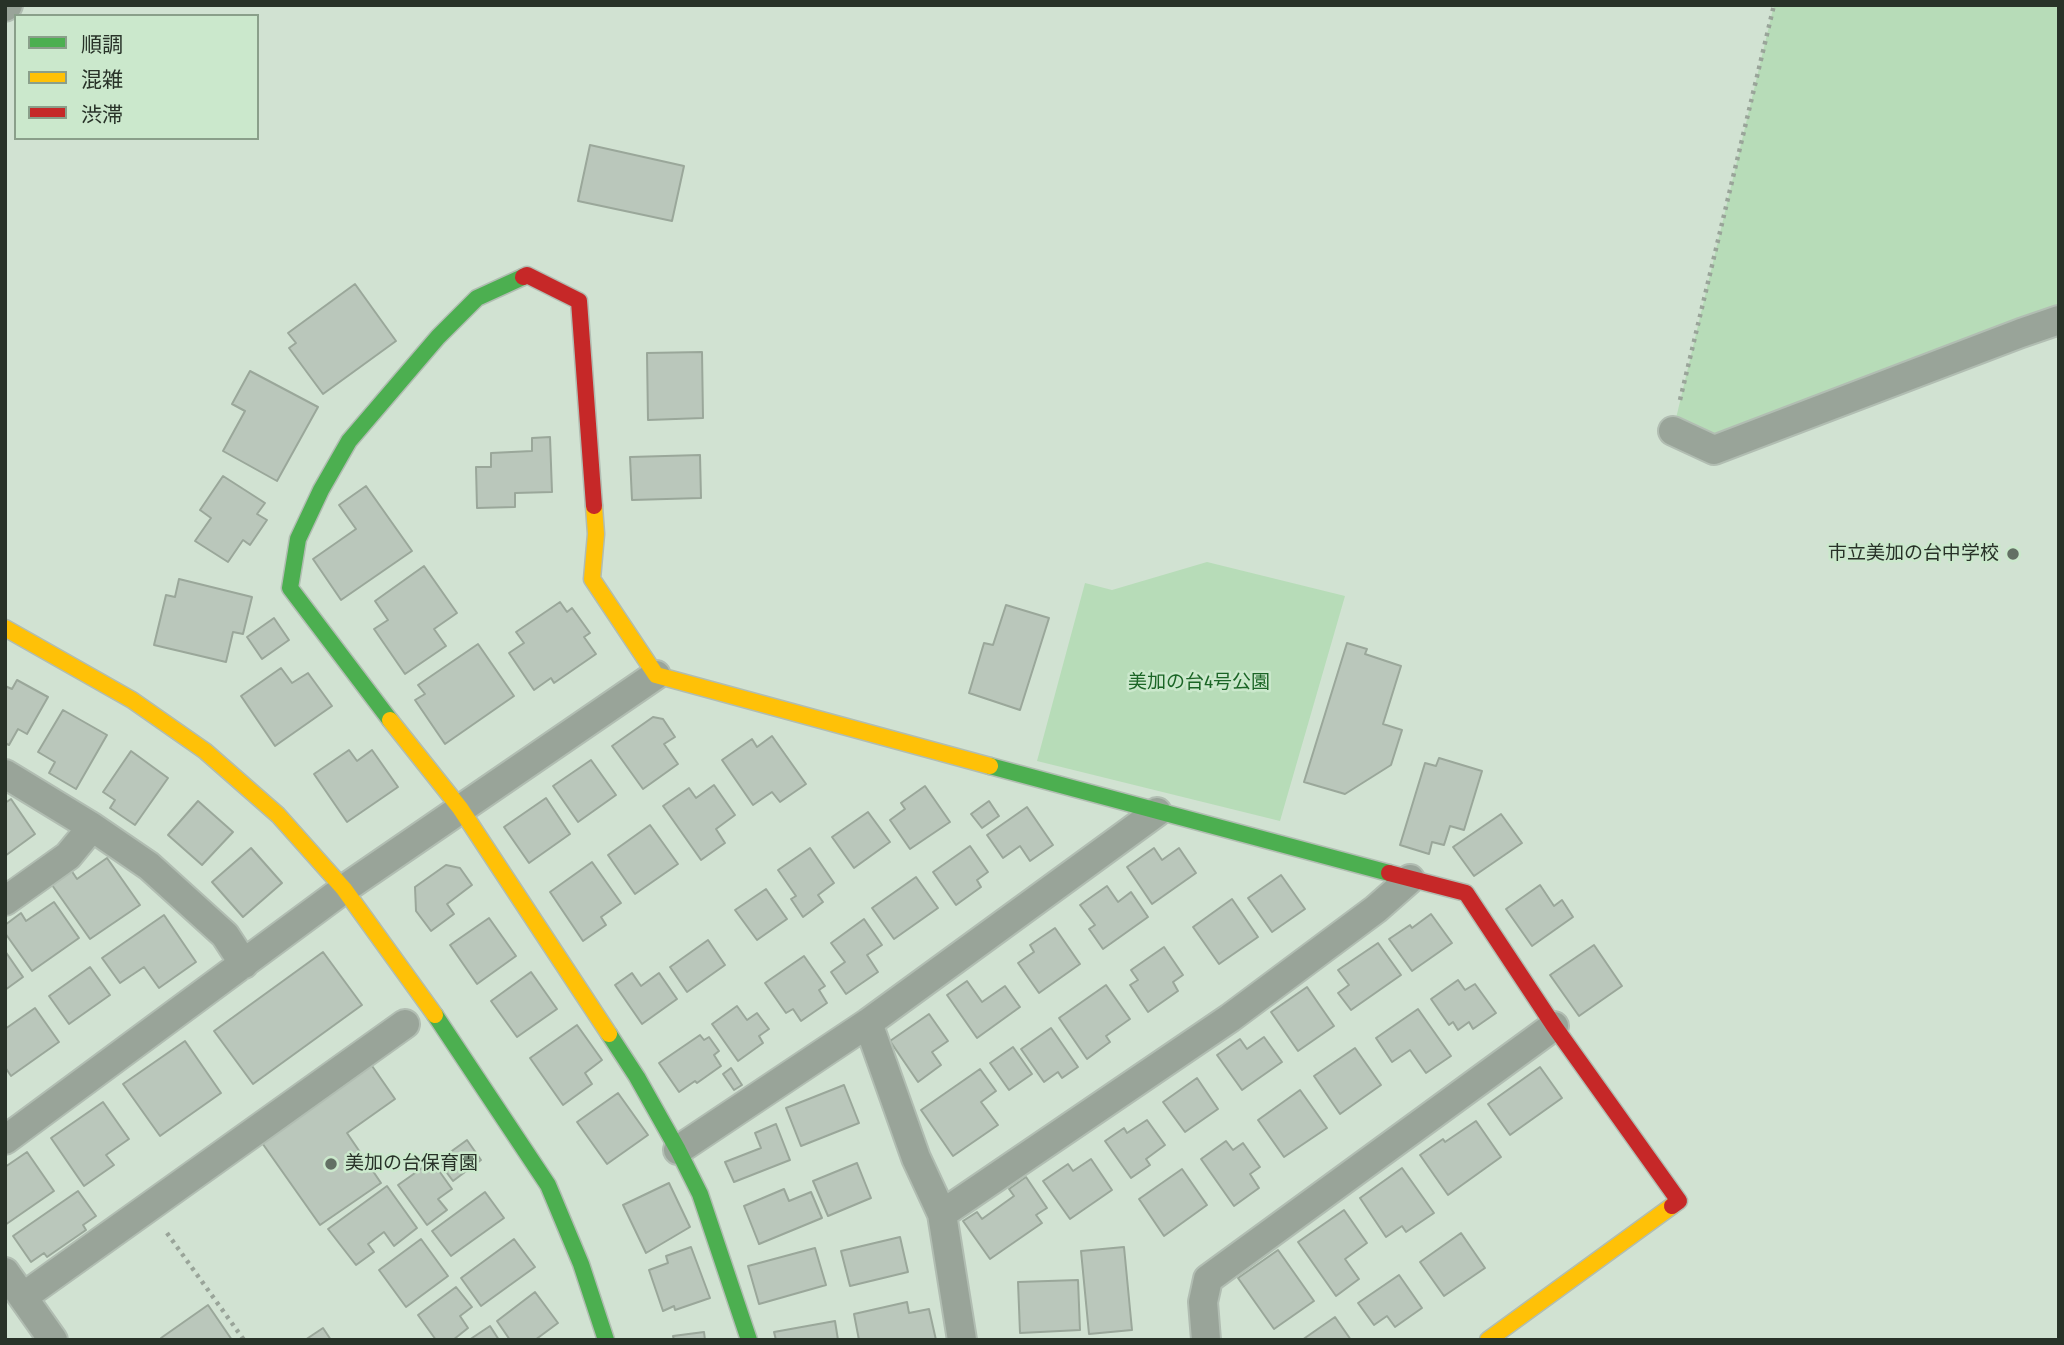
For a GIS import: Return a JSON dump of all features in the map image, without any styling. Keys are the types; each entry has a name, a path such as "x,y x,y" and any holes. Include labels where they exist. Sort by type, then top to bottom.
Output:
{"street":[{"path":"749,1340 700,1194 637,1077 460,808 290,588 298,539 321,490 349,441 438,337 477,298 527,275 579,301 596,534 592,579 656,675 1466,893 1555,1026 1679,1201 1488,1340"},
{"path":"1673,431 1714,450 2059,320"},
{"path":"5,628 132,701 205,751 278,815 344,889 455,1043 548,1185 581,1265 606,1340"},
{"path":"5,1140 344,889 656,675"},
{"path":"5,774 92,827 149,866 225,935 244,964"},
{"path":"678,1150 868,1023 1157,812"},
{"path":"5,901 68,856 92,827"},
{"path":"942,1214 1230,1018 1376,909 1410,878"},
{"path":"868,1023 916,1158 942,1214 962,1340"},
{"path":"23,1297 405,1024"},
{"path":"1206,1340 1203,1302 1208,1279 1555,1026"},
{"path":"5,1272 53,1340"}],"path":[{"path":"1673,431 1774,5"},
{"path":"148,1207 244,1340"}],"green space":[{"path":"1774,5 2059,5 2059,320 1714,450 1673,431"},
{"name":"美加の台4号公園","path":"1207,562 1345,596 1280,821 1037,761 1085,583 1112,590"}],"building":[{"path":"590,145 684,166 672,221 578,201"},
{"path":"355,284 396,341 323,394 289,348 296,343 288,333"},
{"path":"702,352 703,418 648,420 647,353"},
{"path":"250,371 318,407 277,481 223,451 245,411 232,404"},
{"path":"550,437 552,492 515,493 515,507 477,508 476,467 491,467 491,453 532,451 532,438"},
{"path":"700,455 701,498 632,500 630,457"},
{"path":"223,476 265,503 257,514 267,520 250,545 243,540 228,562 195,541 211,518 200,510"},
{"path":"366,486 412,551 341,600 313,559 356,529 339,505"},
{"path":"424,566 457,613 434,629 446,646 405,674 374,629 388,620 375,601"},
{"path":"179,579 252,597 243,634 233,632 226,662 154,645 166,595 175,597"},
{"path":"560,602 567,612 572,608 590,633 584,637 596,654 554,683 551,678 534,690 509,653 524,643 516,632"},
{"path":"1006,605 1049,618 1020,710 969,693 984,643 993,645"},
{"path":"274,618 289,640 262,659 247,637"},
{"path":"1347,643 1367,649 1365,654 1401,666 1383,724 1402,730 1391,765 1345,794 1304,782"},
{"path":"478,644 514,696 445,744 415,700 425,694 418,685"},
{"path":"281,668 292,683 308,673 332,706 275,746 241,696"},
{"path":"17,680 48,697 27,734 18,729 9,745 5,743 5,686 12,689"},
{"path":"63,710 107,735 76,789 49,773 55,762 38,752"},
{"path":"653,717 663,719 675,737 664,744 678,764 643,789 612,746"},
{"path":"772,736 806,784 780,802 772,792 753,805 722,760 752,739 757,747"},
{"path":"349,750 357,761 372,750 398,787 347,822 314,774"},
{"path":"131,751 168,778 135,825 110,808 115,800 103,792"},
{"path":"1439,758 1482,771 1464,830 1450,826 1444,845 1432,842 1429,854 1400,845 1425,763 1436,766"},
{"path":"591,760 616,795 578,822 553,786"},
{"path":"714,785 735,815 716,829 725,843 701,860 663,806 689,788 696,798"},
{"path":"925,786 950,822 910,849 890,820 905,809 901,803"},
{"path":"546,798 570,834 529,863 504,827"},
{"path":"11,799 35,834 5,856 5,803"},
{"path":"198,801 233,832 202,865 168,835"},
{"path":"989,801 999,816 982,828 971,814"},
{"path":"1027,807 1053,845 1030,861 1020,846 1003,858 987,835"},
{"path":"868,812 890,842 854,868 832,837"},
{"path":"1501,814 1522,843 1474,876 1453,847"},
{"path":"650,825 678,864 635,894 608,855"},
{"path":"970,846 988,872 977,880 981,887 956,905 933,872"},
{"path":"251,848 282,883 243,917 212,882"},
{"path":"810,848 834,883 818,895 823,902 803,917 791,899 796,896 778,870"},
{"path":"1154,848 1162,860 1179,848 1196,873 1152,904 1127,867"},
{"path":"107,858 140,905 90,939 52,885 71,870 77,879"},
{"path":"592,862 621,903 601,917 606,925 583,941 550,892"},
{"path":"446,865 460,868 472,885 447,904 454,914 431,931 416,911 415,887"},
{"path":"1281,875 1305,909 1272,932 1248,898"},
{"path":"916,877 938,908 894,939 872,908"},
{"path":"1540,885 1554,906 1562,900 1573,917 1532,946 1506,909"},
{"path":"1107,886 1118,902 1131,892 1148,917 1103,949 1089,929 1095,925 1080,905"},
{"path":"766,889 787,919 757,940 735,910"},
{"path":"1232,899 1258,937 1219,964 1193,927"},
{"path":"54,902 79,938 32,971 5,933 5,925 21,913 26,921"},
{"path":"1431,914 1452,943 1412,971 1389,939 1410,925 1412,928"},
{"path":"164,915 196,962 159,988 144,967 120,983 102,958"},
{"path":"489,918 516,956 477,984 450,945"},
{"path":"864,919 882,945 867,955 878,972 846,994 831,972 845,962 831,943"},
{"path":"1055,928 1080,964 1039,993 1018,963 1034,952 1030,945"},
{"path":"708,940 725,965 687,992 670,967"},
{"path":"1378,943 1401,975 1351,1010 1338,993 1349,985 1338,970"},
{"path":"1594,945 1622,986 1579,1016 1550,975"},
{"path":"1164,947 1183,975 1173,982 1178,991 1148,1012 1130,985 1138,980 1131,970"},
{"path":"5,951 23,977 5,990"},
{"path":"323,952 362,1005 253,1084 214,1031"},
{"path":"804,956 825,986 819,990 827,1003 801,1021 793,1009 786,1013 765,983"},
{"path":"90,967 110,995 69,1024 49,996"},
{"path":"531,972 557,1009 517,1037 491,1001"},
{"path":"632,973 641,986 659,973 677,999 642,1024 615,985"},
{"path":"1458,980 1465,990 1475,984 1496,1013 1473,1029 1469,1022 1458,1030 1453,1022 1449,1025 1431,999"},
{"path":"967,981 982,1002 1005,986 1020,1007 977,1038 947,995"},
{"path":"1106,985 1130,1019 1106,1036 1110,1042 1087,1059 1059,1018"},
{"path":"1307,987 1334,1026 1298,1051 1271,1012"},
{"path":"737,1006 747,1020 757,1013 769,1029 759,1036 763,1043 738,1061 712,1024"},
{"path":"35,1008 59,1042 11,1076 5,1067 5,1029"},
{"path":"1418,1009 1451,1056 1426,1073 1410,1050 1392,1062 1376,1038"},
{"path":"929,1014 948,1041 932,1052 941,1065 918,1082 890,1041"},
{"path":"577,1025 602,1060 585,1073 592,1084 563,1105 530,1058"},
{"path":"1051,1028 1078,1067 1062,1078 1058,1072 1044,1082 1021,1049"},
{"path":"700,1035 704,1040 709,1037 719,1051 714,1055 721,1066 679,1092 659,1063"},
{"path":"1264,1037 1282,1062 1242,1090 1217,1055 1240,1039 1247,1049"},
{"path":"185,1041 221,1093 160,1136 123,1084"},
{"path":"1013,1047 1032,1074 1009,1090 990,1063"},
{"path":"1355,1048 1381,1085 1340,1114 1314,1076"},
{"path":"370,1063 395,1099 347,1133 381,1183 320,1225 260,1140"},
{"path":"1540,1067 1562,1098 1510,1135 1488,1104"},
{"path":"731,1068 742,1085 734,1090 723,1074"},
{"path":"980,1069 996,1091 981,1102 998,1125 953,1156 921,1110"},
{"path":"1197,1078 1218,1109 1185,1132 1163,1102"},
{"path":"844,1085 859,1123 801,1146 786,1108"},
{"path":"1300,1090 1327,1128 1284,1157 1258,1120"},
{"path":"618,1093 648,1135 607,1164 577,1122"},
{"path":"103,1102 129,1139 106,1155 114,1165 84,1186 51,1138"},
{"path":"1147,1120 1165,1145 1146,1159 1150,1165 1131,1178 1105,1141 1124,1128 1127,1133"},
{"path":"1476,1121 1501,1157 1448,1195 1420,1155"},
{"path":"776,1124 790,1160 734,1182 725,1162 761,1148 755,1133"},
{"path":"467,1140 481,1160 453,1181 438,1161"},
{"path":"1226,1141 1233,1150 1243,1143 1260,1167 1250,1174 1259,1188 1234,1206 1201,1159"},
{"path":"27,1152 54,1191 5,1225 5,1167"},
{"path":"1091,1159 1112,1190 1070,1219 1043,1181 1068,1164 1073,1171"},
{"path":"432,1161 452,1189 438,1199 447,1210 427,1225 398,1185"},
{"path":"857,1163 871,1198 828,1216 813,1181"},
{"path":"1402,1168 1434,1213 1406,1232 1402,1226 1386,1237 1360,1198"},
{"path":"1182,1169 1207,1205 1164,1236 1139,1199"},
{"path":"1026,1177 1047,1208 1036,1215 1042,1223 990,1259 963,1221 977,1212 982,1219 1014,1196 1009,1189"},
{"path":"669,1183 690,1227 646,1253 623,1205"},
{"path":"387,1186 417,1228 394,1246 384,1232 368,1244 374,1252 356,1265 328,1229"},
{"path":"784,1189 789,1201 811,1192 822,1218 759,1244 744,1206"},
{"path":"78,1191 96,1216 83,1225 86,1230 47,1257 44,1253 31,1262 13,1236"},
{"path":"485,1192 504,1218 451,1256 432,1231"},
{"path":"1344,1210 1367,1243 1345,1259 1359,1279 1336,1296 1298,1242"},
{"path":"1461,1233 1485,1268 1444,1296 1420,1262"},
{"path":"900,1237 908,1272 850,1286 841,1251"},
{"path":"421,1239 448,1276 406,1307 379,1270"},
{"path":"514,1239 535,1267 481,1306 461,1278"},
{"path":"691,1247 710,1298 675,1310 674,1306 663,1311 649,1270 668,1263 666,1256"},
{"path":"1124,1247 1132,1330 1089,1334 1081,1251"},
{"path":"815,1248 826,1285 759,1304 748,1266"},
{"path":"1278,1250 1314,1301 1274,1329 1238,1278"},
{"path":"1399,1275 1422,1308 1395,1327 1387,1316 1374,1325 1358,1303"},
{"path":"1078,1280 1080,1330 1020,1333 1018,1282"},
{"path":"456,1287 472,1307 460,1316 468,1328 453,1340 436,1340 418,1315"},
{"path":"535,1292 558,1323 535,1340 510,1340 497,1321"},
{"path":"907,1302 909,1313 929,1309 936,1340 859,1340 854,1314"},
{"path":"208,1305 232,1340 162,1340 161,1338"},
{"path":"1335,1317 1351,1340 1302,1340"},
{"path":"835,1321 838,1340 776,1340 774,1332"},
{"path":"490,1326 499,1340 469,1340"},
{"path":"323,1328 331,1340 305,1340"},
{"path":"704,1332 705,1340 674,1340 673,1336"}],"traffic: fast":[{"path":"390,720 290,588 298,539 321,490 349,441 438,337 477,298 523,277"},
{"path":"990,766 1389,873"},
{"path":"435,1015 548,1185 581,1264 606,1340"},
{"path":"609,1034 637,1077 700,1194 749,1340"}],"traffic: slow":[{"path":"594,506 596,534 592,579 656,675 990,766"},
{"path":"5,628 132,700 205,751 278,815 344,889 435,1015"},
{"path":"390,720 460,808 609,1034"},
{"path":"1488,1340 1672,1206"}],"traffic: jam":[{"path":"523,277 527,275 579,301 594,506"},
{"path":"1389,873 1466,893 1554,1026 1679,1201 1672,1206"}],"place":[{"name":"市立美加の台中学校","path":"2013,554"},
{"name":"美加の台保育園","path":"331,1164"}]}
